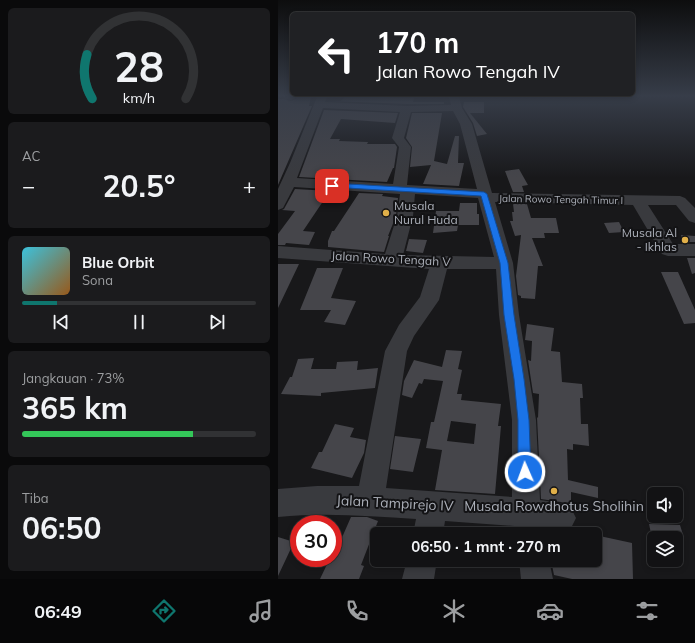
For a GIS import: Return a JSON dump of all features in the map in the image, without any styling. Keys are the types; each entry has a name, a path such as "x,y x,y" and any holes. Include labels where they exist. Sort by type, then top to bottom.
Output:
{"street":[{"path":"278,205 313,124"},
{"path":"392,260 401,236 408,202 403,190 404,147 398,138 402,124"},
{"path":"466,124 484,196 504,263 509,315 524,420 529,523"},
{"name":"Jalan Rowo Tengah Timur I","path":"289,182 484,196 680,201 695,218"},
{"name":"Jalan Rowo Tengah Timur I","path":"638,201 668,250 695,250"},
{"name":"Jalan Rowo Tengah V","path":"278,252 392,260 504,263"},
{"path":"370,501 396,351 406,331 429,300 440,262"},
{"name":"Jalan Tampirejo IV","path":"278,503 303,499 370,501 433,506 470,507 529,523 561,518"},
{"path":"429,527 433,506"},
{"path":"418,579 421,567"},
{"path":"535,567 537,579"}],"building":[{"path":"278,124 304,124 278,185"},
{"path":"319,124 338,124 330,139 340,139 339,141 368,142 367,144 395,144 397,147 394,168 387,182 299,177"},
{"path":"409,124 440,124 434,161 447,164 455,136 459,136 458,163 464,163 459,186 423,184 431,165 410,167 412,147 406,138"},
{"path":"473,124 479,124 487,134 477,136"},
{"path":"519,169 528,185 522,186 524,192 513,192 505,171"},
{"path":"295,189 330,191 303,231 315,232 309,245 286,243 285,245 278,245 278,234 295,211 282,210"},
{"path":"359,193 383,194 382,196 398,198 396,216 388,236 384,252 328,247 328,241 332,231 334,231"},
{"path":"460,203 477,203 479,225 458,225 457,231 433,233 436,211 459,211"},
{"path":"513,204 527,204 531,218 556,218 559,233 544,233 545,238 532,238 543,266 538,266 535,299 521,298 521,296 518,295 516,276 521,235 515,236 510,221 513,221"},
{"path":"619,222 624,232 609,233 604,223"},
{"path":"681,235 695,236 695,242 683,242"},
{"path":"409,239 427,240 423,253 406,251"},
{"path":"687,258 695,258 695,273 692,274"},
{"path":"278,264 299,264 278,308"},
{"path":"317,268 343,268 331,298 356,301 345,325 324,322 331,310 300,310"},
{"path":"661,272 678,272 695,310 695,323 684,324"},
{"path":"527,324 554,328 551,351 560,352 562,382 582,384 583,398 580,398 581,424 588,424 589,446 573,444 573,450 567,449 568,480 598,487 598,498 571,492 571,506 561,502 541,499 537,417 538,418 539,394 533,393 528,360 531,361 532,341 525,340"},
{"path":"446,350 462,351 458,369 462,370 457,394 462,394 461,400 501,404 498,426 501,426 495,494 435,490 442,450 426,448 431,422 434,422 443,381 424,379 422,384 419,383 412,398 402,395 404,381 414,360 442,367","holes":["451,421 476,424 474,444 447,441"]},
{"path":"314,358 311,369 336,369 337,362 358,361 357,370 378,368 375,388 321,393 321,396 281,394 290,377 292,377 298,359"},
{"path":"335,424 354,428 350,437 366,440 364,453 352,478 311,468 319,452 322,452"},
{"path":"395,436 421,439 413,472 390,469"},
{"path":"351,517 367,517 378,521 376,527 370,527 370,542 361,565 364,566 359,579 320,579 326,567 342,567 342,538"},
{"path":"649,524 680,525 682,531 650,531"},
{"path":"278,537 290,541 290,550 278,576"},
{"path":"602,537 632,543 633,579 572,579 554,575 552,567 602,567"}],"place":[{"name":"Musala Nurul Huda","path":"386,213"},
{"name":"Musala Al - Ikhlas","path":"685,240"},
{"name":"Musala Rowdhotus Sholihin","path":"554,491"}],"route":[{"path":"332,186 484,194 504,263 509,315 524,420 525,472"}]}
